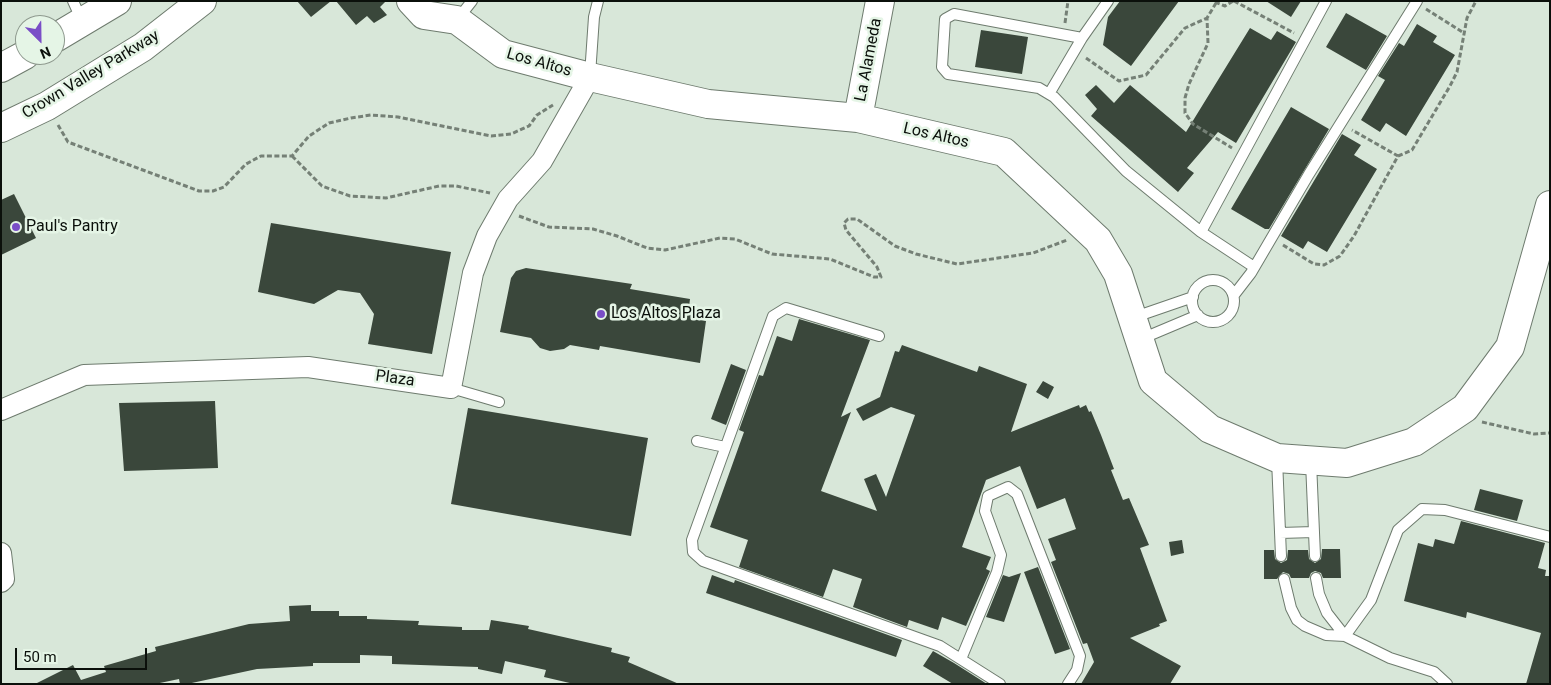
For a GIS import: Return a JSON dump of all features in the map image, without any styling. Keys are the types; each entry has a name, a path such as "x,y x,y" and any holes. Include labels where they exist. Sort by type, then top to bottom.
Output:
{"street":[{"path":"65,27 78,12 117,1"},
{"name":"Crown Valley Parkway","path":"1,128 47,106 143,47 202,1"},
{"name":"Los Altos","path":"411,1 424,15 460,8 503,54 585,87 708,104 858,118 1004,152 1098,240 1118,274 1153,381 1210,430 1277,458 1347,463 1414,442 1465,408"},
{"name":"La Alameda","path":"858,118 880,1"},
{"path":"1,68 15,60"},
{"path":"451,388 473,273 487,236 505,204 542,161 585,87"},
{"path":"1465,408 1510,346 1544,247 1550,205"},
{"name":"Plaza","path":"1,410 84,375 308,367 451,388"},
{"path":"1,554 4,579 1,582"}],"lane":[{"path":"585,87 594,17 598,1"},
{"path":"1049,94 1082,38 1108,1"},
{"path":"1201,232 1326,1"},
{"path":"1234,295 1254,267 1417,2"},
{"path":"1082,38 954,14 945,19 942,67 948,74 1039,88 1049,94 1126,171 1201,232 1254,267"},
{"path":"1210,280 1220,281 1229,286 1234,295 1234,305 1230,314 1222,321 1211,322 1195,312 1193,297 1200,284 1210,280"},
{"path":"1136,329 1193,297"},
{"path":"879,336 786,308 773,316 692,540 693,552 703,561 940,646 1000,684"},
{"path":"1136,329 1198,315"},
{"path":"451,388 499,402"},
{"path":"697,441 726,447"},
{"path":"1277,458 1281,556"},
{"path":"1311,461 1314,556"},
{"path":"960,659 997,572 1001,555 985,511 988,496 1008,487 1017,494 1080,656 1077,670 1068,684"},
{"path":"1345,636 1371,600 1398,530 1422,510 1445,510 1550,537"},
{"path":"1280,533 1314,532"},
{"path":"1284,578 1288,600 1297,620 1316,632 1345,636 1390,658 1434,672 1447,684"},
{"path":"1316,578 1319,594 1327,613 1345,636"}],"path":[{"path":"1062,35 1068,1"},
{"path":"1244,155 1193,124 1185,113 1185,98 1189,84 1208,43 1207,18 1215,2 1225,6 1233,1 1305,40"},
{"path":"1271,238 1314,264 1324,265 1340,256 1354,236 1398,156 1412,150 1450,86 1457,72 1468,18 1476,1"},
{"path":"1417,2 1464,33"},
{"path":"1075,50 1119,81 1132,80 1146,75 1185,28 1207,18"},
{"path":"292,156 309,136 329,123 371,115 398,117 491,136 511,134 529,126 551,106 585,87"},
{"path":"47,106 68,142 199,191 214,191 224,187 246,164 261,156 292,156 322,186 350,196 386,198 438,186 456,186 497,194 505,204 549,227 593,229 647,248 665,250 720,238 735,240 772,254 830,259 874,277 881,277 877,267 846,230 844,223 848,219 857,219 895,246 934,260 957,264 1033,253 1059,244 1085,228"},
{"path":"1341,124 1398,156"},
{"path":"1465,408 1477,420 1488,424 1534,434 1550,433"}],"building":[{"path":"297,1 331,1 311,17"},
{"path":"336,1 386,1 380,7 387,15 374,23 367,16 356,25"},
{"path":"1120,1 1179,1 1131,66 1103,45 1108,17"},
{"path":"1266,1 1301,1 1291,17"},
{"path":"1346,13 1387,36 1366,70 1326,47"},
{"path":"1417,24 1437,36 1433,42 1455,55 1406,136 1386,123 1380,132 1361,120 1385,80 1378,76 1399,43 1404,46"},
{"path":"1250,28 1271,40 1277,31 1296,42 1236,143 1218,132 1187,168 1194,173 1178,192 1091,116 1097,109 1085,95 1096,85 1114,103 1130,85 1186,132"},
{"path":"981,30 1028,37 1022,74 975,67"},
{"path":"1291,107 1329,129 1269,229 1265,229 1231,209"},
{"path":"1342,134 1361,145 1354,155 1377,169 1327,252 1308,241 1303,249 1281,236"},
{"name":"Paul's Pantry","path":"14,194 36,238 1,255 1,200"},
{"path":"271,223 451,252 432,354 368,344 374,314 360,293 338,290 314,304 258,292"},
{"name":"Los Altos Plaza","path":"526,268 632,284 630,289 690,299 689,307 699,309 697,319 706,321 700,363 600,346 599,350 570,345 564,349 550,351 540,348 531,338 500,332 511,278 516,271"},
{"path":"799,319 870,340 841,417 851,412 821,491 877,511 864,479 876,474 886,497 915,415 891,407 863,421 856,409 880,397 895,351 899,352 902,345 977,372 979,366 1027,384 1011,432 1079,405 1080,408 1086,405 1089,412 1091,411 1101,435 1114,469 1111,470 1123,500 1129,498 1149,545 1140,548 1167,621 1159,624 1160,626 1130,638 1181,666 1170,684 1081,684 1094,662 1087,643 1083,644 1051,562 1056,560 1048,539 1076,529 1065,498 1037,509 1020,466 986,480 962,547 991,557 986,569 990,571 966,626 942,617 938,630 909,620 907,627 853,607 862,579 833,569 823,597 739,567 748,540 710,527 744,432 739,430 759,375 763,376 777,336 792,341"},
{"path":"731,364 746,370 726,425 711,419"},
{"path":"1043,381 1054,387 1048,399 1036,392"},
{"path":"215,401 218,468 124,471 119,403"},
{"path":"468,408 648,438 631,536 451,504"},
{"path":"1480,489 1523,500 1517,521 1474,510"},
{"path":"1461,521 1545,543 1538,568 1546,570 1545,576 1550,576 1550,684 1526,684 1541,633 1467,612 1466,618 1404,601 1418,543 1433,547 1435,539 1454,544"},
{"path":"1182,540 1184,553 1171,556 1169,542"},
{"path":"1322,549 1340,549 1341,578 1323,578 1321,573 1315,571 1311,573 1309,578 1291,578 1289,574 1283,572 1277,579 1264,579 1264,550 1274,550 1275,559 1281,563 1287,560 1288,550 1308,550 1309,559 1315,563 1321,559"},
{"path":"1038,567 1070,649 1055,654 1024,572"},
{"path":"1021,573 1004,622 986,617 1003,575 1009,577"},
{"path":"712,575 734,583 735,580 902,640 896,657 706,593"},
{"path":"311,605 311,611 339,611 339,616 367,616 367,619 419,621 418,625 462,627 462,630 489,630 491,620 529,626 528,629 612,648 611,652 630,657 628,662 679,684 574,684 544,677 546,670 505,661 502,674 478,669 478,667 392,664 392,656 360,655 360,663 313,663 313,666 257,669 187,684 180,684 179,679 155,684 35,684 73,665 81,680 106,672 104,666 156,651 155,647 249,624 290,621 289,606"},
{"path":"933,651 987,684 953,684 923,666"}],"place":[{"name":"Paul's Pantry","path":"16,227"},
{"name":"Los Altos Plaza","path":"601,314"}]}
